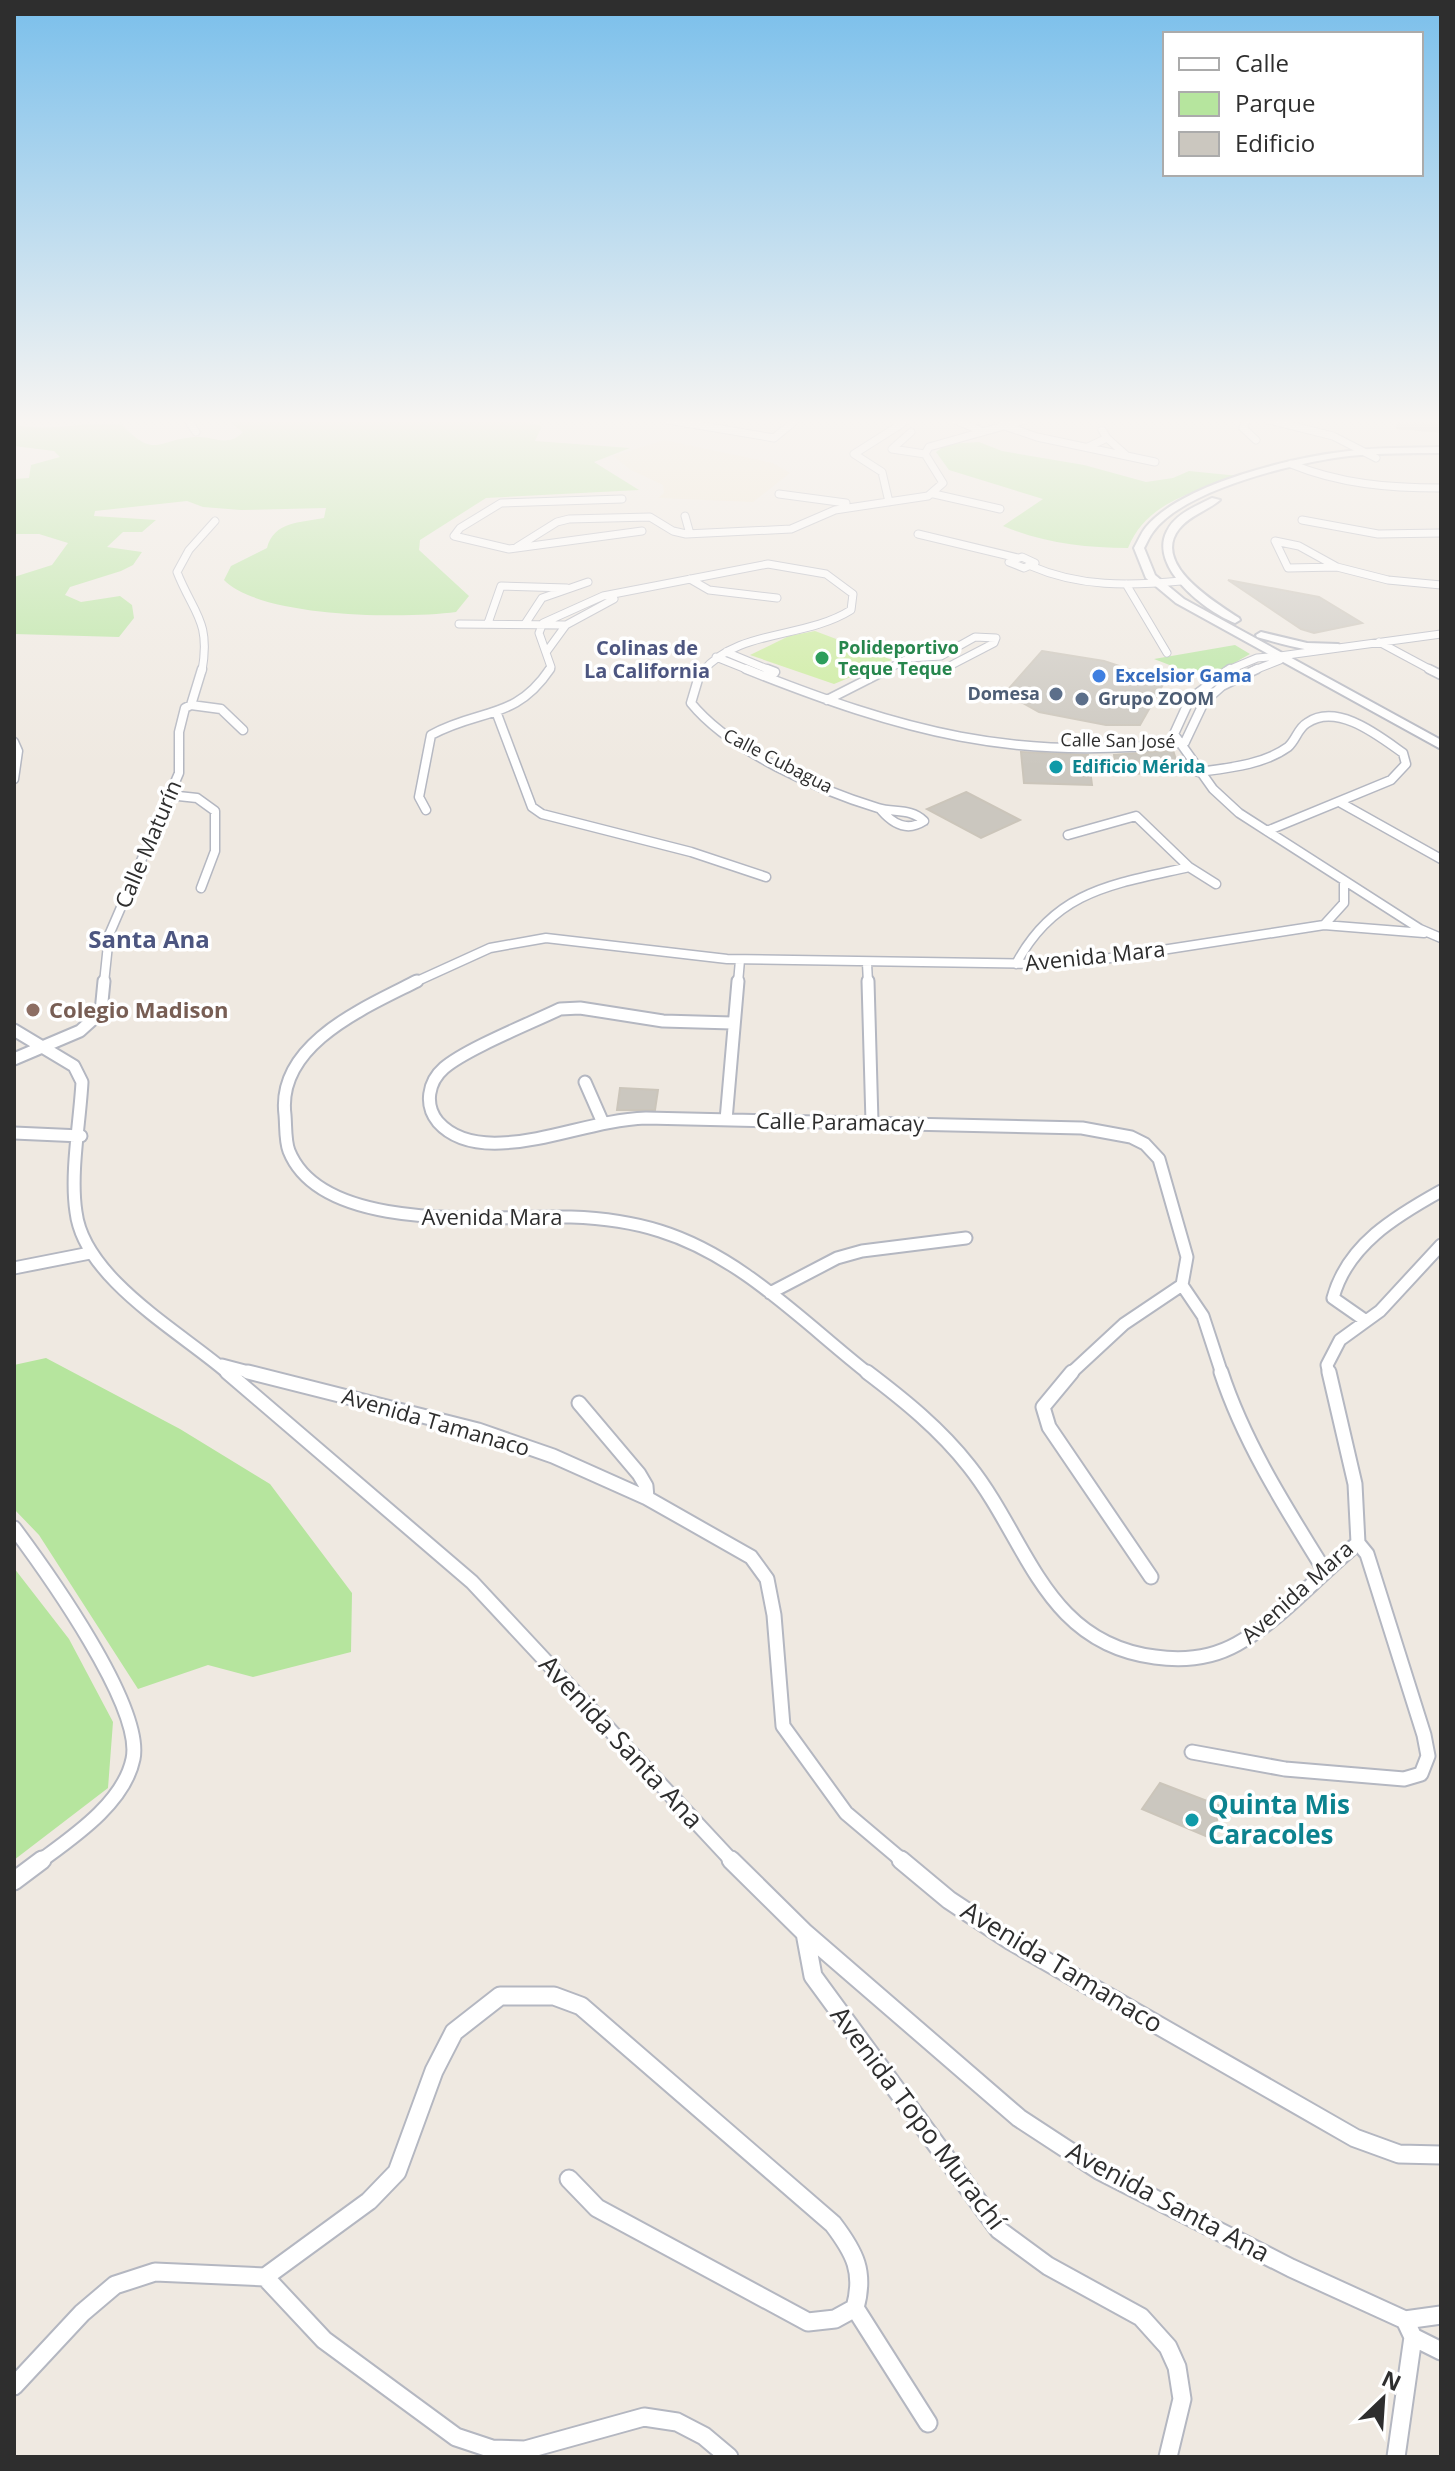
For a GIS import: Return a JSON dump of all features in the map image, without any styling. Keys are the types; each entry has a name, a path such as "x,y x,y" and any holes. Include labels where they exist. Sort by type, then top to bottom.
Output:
{"street":[{"name":"Calle Maturín","path":"14,1059 80,1031 101,1012 109,935 179,773 176,733 185,708 191,705 206,665 203,628 195,605 177,572 189,550 202,535"},
{"path":"457,535 509,549 608,535"},
{"path":"517,547 536,535"},
{"path":"923,535 1032,560 1031,566 1074,579 1126,584 1181,581"},
{"path":"1146,535 1139,548 1147,571 1157,584 1180,601 1318,669 1441,738"},
{"path":"1170,535 1165,549 1168,563 1181,581 1257,639 1338,647"},
{"path":"1338,567 1291,540 1275,541 1288,568 1338,567 1381,578 1441,585"},
{"path":"543,623 573,606 742,567 794,566 834,577 853,594 851,610 843,617 818,627 749,641 716,657"},
{"path":"690,579 706,591 762,592 777,598"},
{"path":"525,624 530,607 567,588 588,582"},
{"path":"1126,584 1167,653"},
{"path":"488,623 501,586 567,588"},
{"path":"547,651 566,625 628,593"},
{"path":"426,810 419,797 431,735 454,722 497,714 520,704 541,685 551,667 547,651 540,643 543,623"},
{"path":"459,624 566,625"},
{"path":"1441,634 1286,655 1269,654 1212,681 1191,698 1174,734 1185,742 1198,772 1220,797 1344,884 1393,910 1425,933 1441,938"},
{"path":"830,698 909,658 941,656 975,637 996,638 994,643 940,671"},
{"path":"1254,660 1257,639"},
{"path":"1379,642 1441,675"},
{"path":"1318,669 1315,659 1338,647"},
{"name":"Calle San José","path":"726,652 830,698"},
{"path":"1185,742 1197,712 1209,697 1286,655"},
{"path":"1286,655 1300,667 1441,745"},
{"name":"Calle San José","path":"716,657 830,698 984,736 1088,744 1160,738 1185,742"},
{"name":"Calle Cubagua","path":"716,657 704,664 695,682 691,703 703,720 776,763 881,810"},
{"path":"1268,665 1300,667"},
{"path":"191,705 216,706 235,718 243,730"},
{"path":"497,714 532,807 542,814 691,852 766,877"},
{"path":"1198,772 1246,764 1280,751 1295,741 1306,723 1317,719 1346,720 1403,753 1406,764 1391,780 1267,831"},
{"path":"14,742 18,751 14,779"},
{"path":"169,795 197,798 215,811 214,855 201,888"},
{"path":"1341,803 1441,859"},
{"path":"1068,835 1136,816 1189,867 1216,884"},
{"path":"1016,964 1034,930 1055,908 1089,894 1189,867"},
{"path":"1324,925 1342,910 1347,891 1344,884"},
{"name":"Avenida Mara","path":"1425,933 1324,925 1082,961 1016,964 740,960 674,956 575,936 524,940 490,948 388,996 330,1028 297,1065 288,1086 283,1117 285,1138 303,1171 317,1185 364,1207 396,1216 576,1217 641,1226 704,1247 770,1293 912,1407 949,1442 978,1476 1027,1568 1089,1637 1147,1657 1202,1660 1245,1642 1323,1568 1358,1543 1355,1484 1327,1365 1340,1340 1401,1292 1441,1245"},
{"path":"726,1120 732,1023 740,960"},
{"path":"867,963 872,1122"},
{"name":"Calle Paramacay","path":"732,1023 663,1021 580,1008 560,1009 446,1066 432,1078 428,1092 435,1119 446,1131 466,1139 512,1140 623,1119 1100,1129 1145,1144 1164,1170 1187,1257 1182,1285"},
{"name":"Avenida Santa Ana","path":"14,1030 74,1066 82,1082 75,1209 80,1233 90,1253 116,1282 218,1364 472,1582 739,1868 805,1933 1019,2118 1100,2171 1409,2329 1441,2351"},
{"path":"585,1082 603,1123"},
{"path":"14,1133 81,1136"},
{"path":"1366,1321 1333,1298 1334,1284 1378,1232 1441,1191"},
{"path":"770,1293 837,1258 862,1251 966,1238"},
{"path":"14,1268 90,1253"},
{"path":"1151,1577 1129,1551 1098,1505 1083,1475 1054,1439 1044,1421 1043,1407 1077,1364 1134,1314 1182,1285 1203,1316 1232,1405 1274,1488 1323,1568"},
{"name":"Avenida Tamanaco","path":"218,1364 478,1430 553,1456 647,1498 751,1557 767,1579 774,1615 783,1726 846,1813 949,1900 1011,1941 1355,2138 1399,2154 1441,2155"},
{"path":"579,1403 639,1474 646,1486 647,1498"},
{"path":"14,1528 20,1546 96,1650 131,1732 134,1757 121,1785 99,1812 14,1881"},
{"path":"1192,1752 1285,1769 1404,1779 1421,1774 1428,1756 1424,1735 1367,1554 1358,1543"},
{"name":"Avenida Topo Murachí","path":"805,1933 813,1976 999,2230 1029,2255 1126,2306 1154,2325 1172,2356 1182,2390 1179,2420 1168,2457"},
{"path":"14,2386 82,2313 115,2285 155,2272 265,2277 369,2201 397,2172 434,2071 454,2032 500,1996 554,1996 581,2006 833,2224 856,2254 864,2282 855,2308 835,2319 808,2322 597,2208 569,2179"},
{"path":"265,2277 324,2340 456,2437 492,2449 525,2450 644,2417 677,2422 704,2436 729,2457"},
{"path":"855,2308 928,2423"},
{"path":"1396,2457 1409,2329 1441,2315"}],"green space":[{"path":"43,535 119,535 107,547 142,552 133,565 70,587 65,595 81,602 120,596 132,605 134,618 119,637 14,634 14,577 52,565 68,543"},
{"path":"273,535 427,535 420,540 419,550 469,596 456,612 403,615 335,613 269,602 242,593 224,580 231,566 267,548"},
{"path":"1028,535 1134,535 1128,548 1080,546"},
{"name":"Polideportivo Teque Teque","path":"815,631 892,660 834,684 750,655 789,636"},
{"path":"1235,645 1250,654 1206,679 1154,659"},
{"path":"46,1358 180,1429 270,1484 352,1593 351,1652 253,1677 208,1665 138,1689 39,1535 14,1509 14,1365"},
{"path":"14,1568 69,1639 113,1722 108,1788 14,1860"}],"building":[{"path":"1228,580 1319,597 1362,623 1314,633 1301,629"},
{"path":"1042,651 1104,661 1165,681 1140,725 1106,725 1039,712 1005,693"},
{"path":"1173,750 1180,773 1117,774 1114,755"},
{"name":"Edificio Mérida","path":"1021,752 1088,755 1092,785 1024,783"},
{"path":"966,792 1020,820 981,838 927,809"},
{"path":"620,1088 658,1090 655,1110 617,1110"},
{"name":"Quinta Mis Caracoles","path":"1160,1783 1220,1806 1213,1839 1142,1809"}],"place":[{"name":"Polideportivo Teque Teque","path":"822,658"},
{"name":"Excelsior Gama","path":"1099,676"},
{"name":"Domesa","path":"1056,694"},
{"name":"Grupo ZOOM","path":"1082,699"},
{"name":"Edificio Mérida","path":"1056,767"},
{"name":"Colegio Madison","path":"33,1010"},
{"name":"Quinta Mis Caracoles","path":"1192,1820"}],"district":[{"name":"Colinas de La California","path":"647,660"},
{"name":"Santa Ana","path":"149,940"}]}
